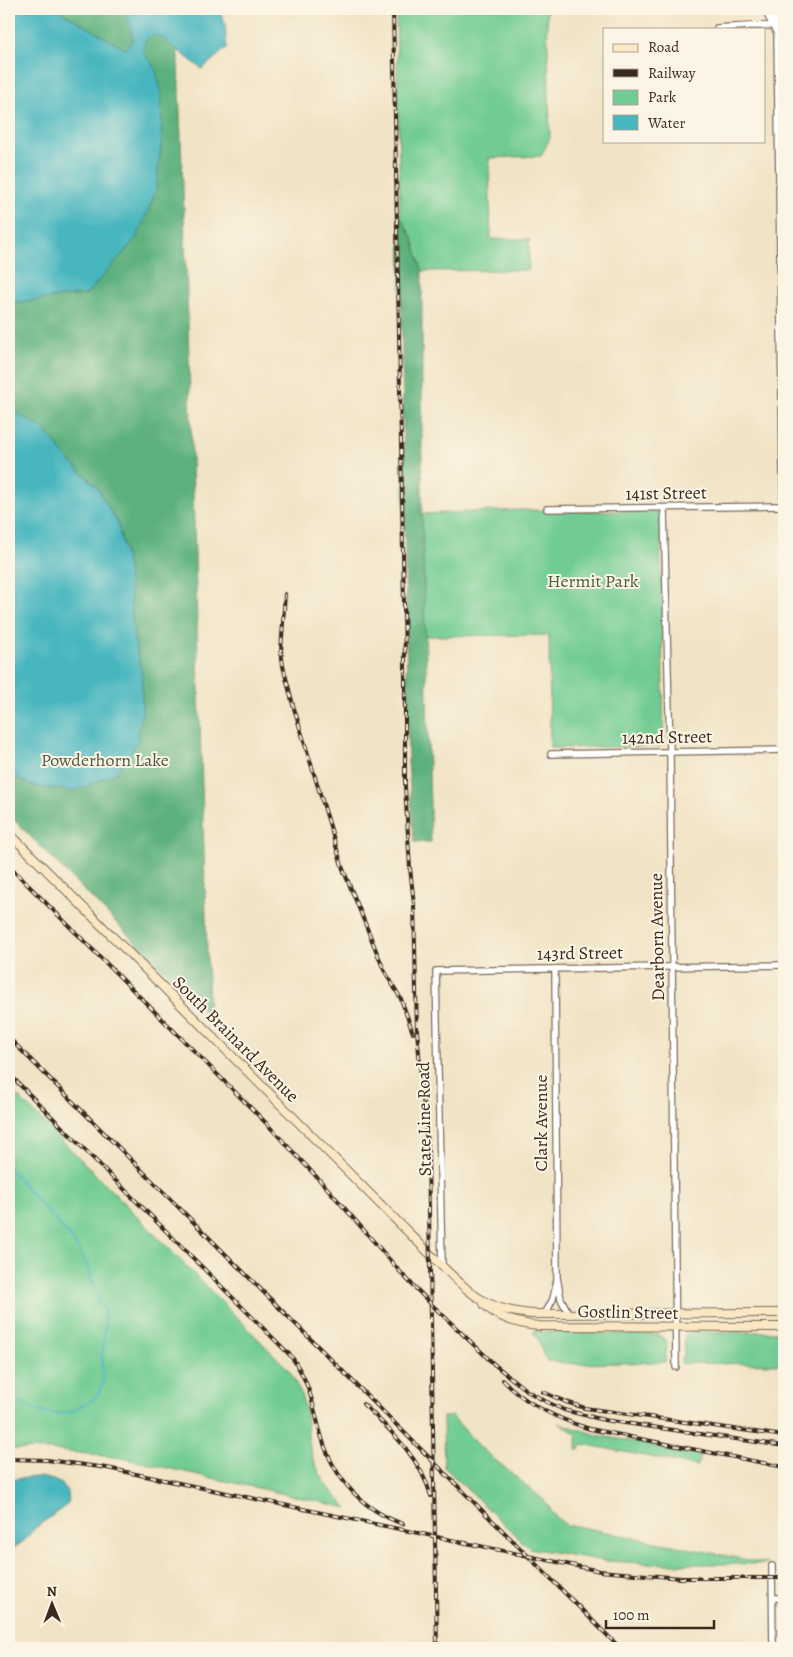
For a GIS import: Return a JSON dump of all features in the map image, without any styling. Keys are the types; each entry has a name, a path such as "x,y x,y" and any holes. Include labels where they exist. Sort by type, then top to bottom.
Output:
{"main road":[{"name":"South Brainard Avenue","path":"9,833 442,1266"},
{"name":"Gostlin Street","path":"442,1266 468,1292 479,1299 494,1307 518,1313 784,1312"},
{"name":"Gostlin Street","path":"479,1299 490,1312 502,1318 530,1325 784,1327"}],"street":[{"path":"766,9 766,14 774,25 777,34 782,276 784,549"},
{"path":"774,25 775,9"},
{"path":"774,25 781,18 784,18"},
{"path":"717,28 774,25 784,27"},
{"name":"141st Street","path":"547,509 784,506"},
{"name":"Dearborn Avenue","path":"664,508 670,752 676,1367"},
{"name":"142nd Street","path":"551,754 784,750"},
{"name":"143rd Street","path":"436,970 784,965"},
{"name":"Clark Avenue","path":"555,969 557,1278 561,1299 570,1314"},
{"name":"State Line Road","path":"436,970 442,1266"},
{"name":"Clark Avenue","path":"545,1314 553,1299 557,1278"},
{"path":"772,1566 773,1648"},
{"path":"773,1598 784,1598"}],"green space":[{"name":"Powderhorn Lake","path":"9,9 176,9 187,293 209,1016 9,815"},
{"path":"396,9 547,9 550,138 541,156 489,158 491,239 529,239 529,270 422,271 413,239 400,216"},
{"path":"400,216 413,239 422,271 422,514 431,842 414,842 408,762"},
{"name":"Hermit Park","path":"521,510 657,512 660,514 664,741 662,745 550,748 549,635 424,636 422,514"},
{"path":"9,1087 289,1370 302,1397 310,1447 317,1467 333,1493 348,1508 122,1458 53,1450 9,1449"},
{"path":"534,1331 659,1335 667,1341 665,1362 576,1364 547,1361"},
{"path":"692,1332 784,1332 784,1364 681,1363 684,1356 685,1335"},
{"path":"452,1416 481,1448 545,1501 551,1512 568,1527 570,1525 768,1564 666,1564 606,1561 529,1548 444,1467 443,1417"},
{"path":"558,1423 601,1436 701,1454 698,1466 582,1444 580,1450 577,1450 577,1435"}],"water":[{"path":"9,9 57,9 125,49 133,40 128,19 122,9 219,9 225,23 227,48 202,69 162,38 153,35 145,41 143,52 155,67 161,90 162,138 156,191 137,237 87,294 9,303"},
{"name":"Powderhorn Lake","path":"9,405 17,413 44,429 66,457 97,487 118,524 128,569 134,638 142,676 142,711 137,742 116,773 75,791 35,787 9,774"},
{"path":"35,1477 54,1480 64,1487 69,1497 68,1504 34,1529 24,1541 9,1551 9,1480"}],"waterway":[{"path":"9,1168 70,1237 80,1252 88,1267 104,1311 105,1328 102,1360 103,1382 100,1391 92,1400 71,1412 57,1414 41,1412 9,1399"}],"railway":[{"path":"393,9 405,660 405,786 414,904 417,1031 428,1155 437,1648"},
{"path":"285,594 281,651 293,705 343,869 384,970 401,999 413,1033"},
{"path":"9,866 266,1123 431,1304 495,1365 527,1391 564,1410 604,1420 784,1446"},
{"path":"9,1038 620,1648"},
{"path":"9,1074 291,1356 311,1396 327,1453 342,1480 375,1510 403,1524"},
{"path":"503,1380 532,1404 566,1421 590,1429 784,1467"},
{"path":"543,1392 585,1408 784,1436"},
{"path":"363,1404 394,1435 412,1457 420,1469 431,1496"},
{"path":"9,1459 47,1460 107,1468 600,1571 681,1578 784,1578"}]}
